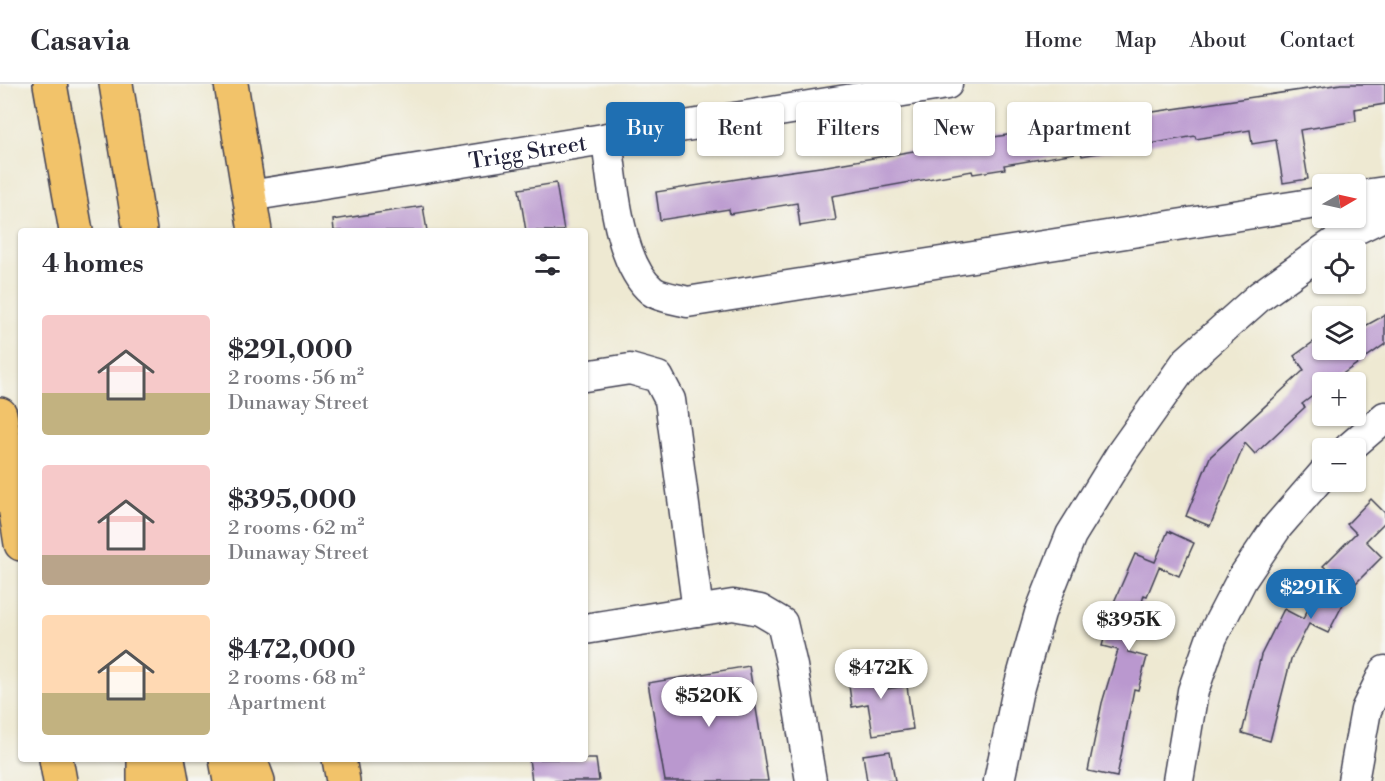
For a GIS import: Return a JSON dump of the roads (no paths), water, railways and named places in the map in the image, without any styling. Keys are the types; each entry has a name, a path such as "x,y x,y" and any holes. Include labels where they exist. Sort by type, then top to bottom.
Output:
{"main road":[{"path":"50,84 75,228"},
{"path":"116,84 140,228"},
{"path":"231,84 254,228"},
{"path":"0,414 18,525"},
{"path":"57,762 60,781"},
{"path":"144,762 144,781"},
{"path":"169,762 172,781"},
{"path":"227,762 230,781"},
{"path":"251,762 258,781"},
{"path":"340,762 343,781"}],"street":[{"name":"Trigg Street","path":"685,120 791,96 947,84"},
{"name":"Trigg Street","path":"249,196 606,138"},
{"path":"609,156 615,206 633,269 653,292 687,302 1312,204"},
{"path":"1366,195 1385,192"},
{"path":"1339,240 1385,215"},
{"path":"999,781 1017,694 1040,613 1071,535 1123,451 1187,361 1260,296 1312,259"},
{"path":"588,376 630,369 658,377 670,400 698,611"},
{"path":"1361,438 1385,417"},
{"path":"1178,781 1193,691 1212,637 1242,579 1277,527 1312,487"},
{"path":"588,629 733,605 760,610 782,623 792,666 811,781"},
{"path":"1353,781 1366,710 1385,671"}]}
